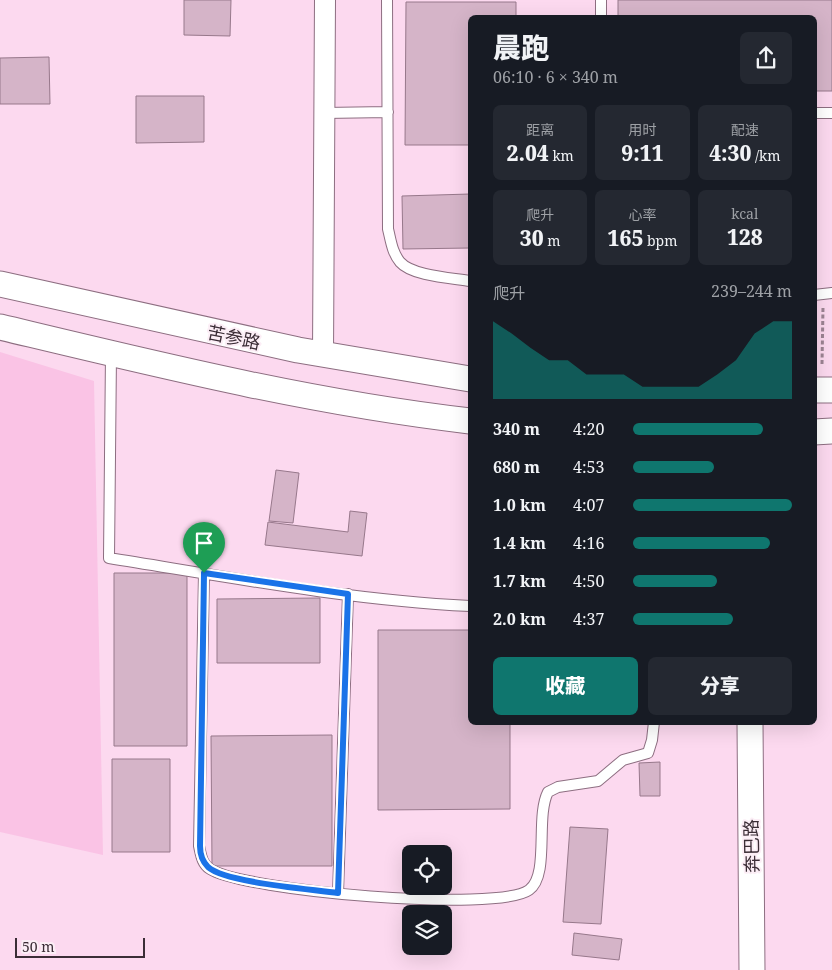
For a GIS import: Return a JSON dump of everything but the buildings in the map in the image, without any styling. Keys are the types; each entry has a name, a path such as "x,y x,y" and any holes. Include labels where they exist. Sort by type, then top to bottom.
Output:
{"street":[{"path":"323,355 325,0"},
{"name":"苦参路","path":"0,284 323,355 468,378"},
{"path":"0,327 290,391 377,407 468,420"},
{"path":"817,390 832,390"},
{"path":"817,432 832,431"},
{"name":"奔巴路","path":"750,725 752,970"}],"lane":[{"path":"387,0 388,229 392,249 401,263 417,272 468,281"},
{"path":"601,0 601,15"},
{"path":"324,113 388,112"},
{"path":"817,113 832,113"},
{"path":"112,353 109,558 348,594 468,606"},
{"path":"204,573 200,846 204,862 217,872 235,877 338,893 393,899 428,900 505,897 527,892 536,883 538,877 541,812 548,792 558,787 598,780 623,760 648,753 654,725"},
{"path":"338,893 348,594"}],"path":[{"path":"822,364 823,294"}],"shaded area":[{"path":"0,352 94,381 103,855 0,832"}],"route":[{"path":"204,573 348,594 338,893 235,877 209,868 201,855 204,573"}]}
